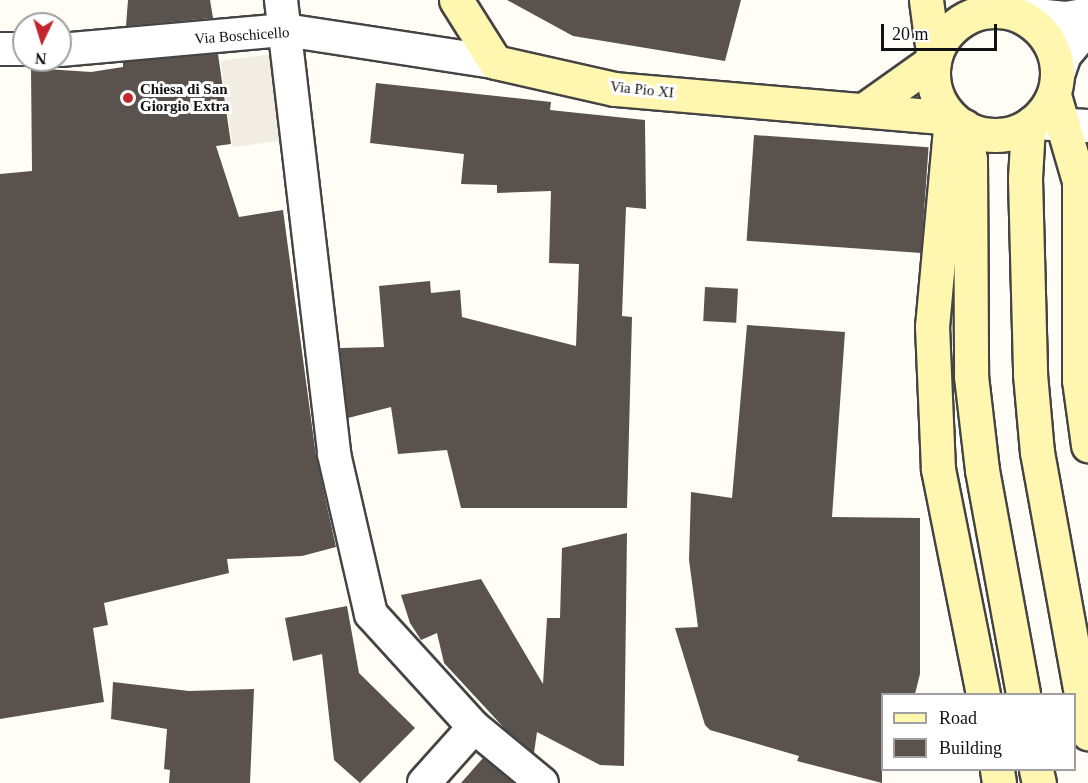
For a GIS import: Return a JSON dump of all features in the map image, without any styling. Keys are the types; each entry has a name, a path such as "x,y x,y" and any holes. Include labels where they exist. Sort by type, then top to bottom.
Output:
{"street":[{"path":"281,0 334,454 371,614 474,727 543,783"},
{"path":"456,0 495,62"},
{"path":"926,0 934,60 933,81 939,101 958,122 970,159 971,376 982,470 1023,693"},
{"path":"1000,8 1032,22 1046,37 1056,55 1058,109 1079,181 1079,380 1088,445"},
{"path":"865,109 934,60 941,41 955,25 973,14 1000,8 1066,18 1088,14"},
{"path":"1088,28 1065,55 1058,109 1025,178 1030,374 1037,452 1088,733"},
{"name":"Via Boschicello","path":"72,49 285,30 495,62"},
{"name":"Via Pio XI","path":"495,62 615,88 865,109 958,122"},
{"path":"958,122 989,135 1010,134 1058,109"},
{"path":"958,122 932,326 938,469 982,693"},
{"path":"424,783 474,727"}],"shaded area":[{"path":"271,54 283,140 233,147 220,61"}],"building":[{"path":"128,0 210,0 213,18 126,26"},
{"path":"507,0 741,0 725,61 573,36"},
{"path":"218,54 231,144 216,146 239,217 283,210 316,456 336,547 302,556 227,559 229,573 104,603 108,625 93,628 104,702 0,719 0,174 32,171 31,72 91,72 123,67 123,62"},
{"path":"376,83 551,102 550,110 645,120 646,209 626,207 622,316 632,317 627,508 461,508 447,450 398,454 391,407 348,418 340,348 384,347 379,286 430,281 431,293 460,290 462,317 576,346 579,264 549,263 551,191 497,193 497,185 461,184 464,154 370,143"},
{"path":"754,135 929,147 921,253 747,241"},
{"path":"705,287 738,289 736,323 703,321"},
{"path":"747,325 845,332 832,517 920,518 920,674 915,693 881,693 882,783 797,761 799,756 710,730 705,725 675,628 698,627 689,560 691,492 732,498"},
{"path":"627,533 624,766 600,765 537,732 534,753 506,730 444,663 437,633 421,640 410,623 401,595 481,579 543,684 547,618 560,618 562,548"},
{"path":"347,606 359,673 415,728 360,783 334,760 322,654 293,661 285,618"},
{"path":"113,682 189,691 254,689 250,783 169,783 170,770 164,769 167,729 111,719"},
{"path":"483,758 514,783 461,783"}],"place":[{"name":"Chiesa di San Giorgio Extra","path":"128,98"}]}
